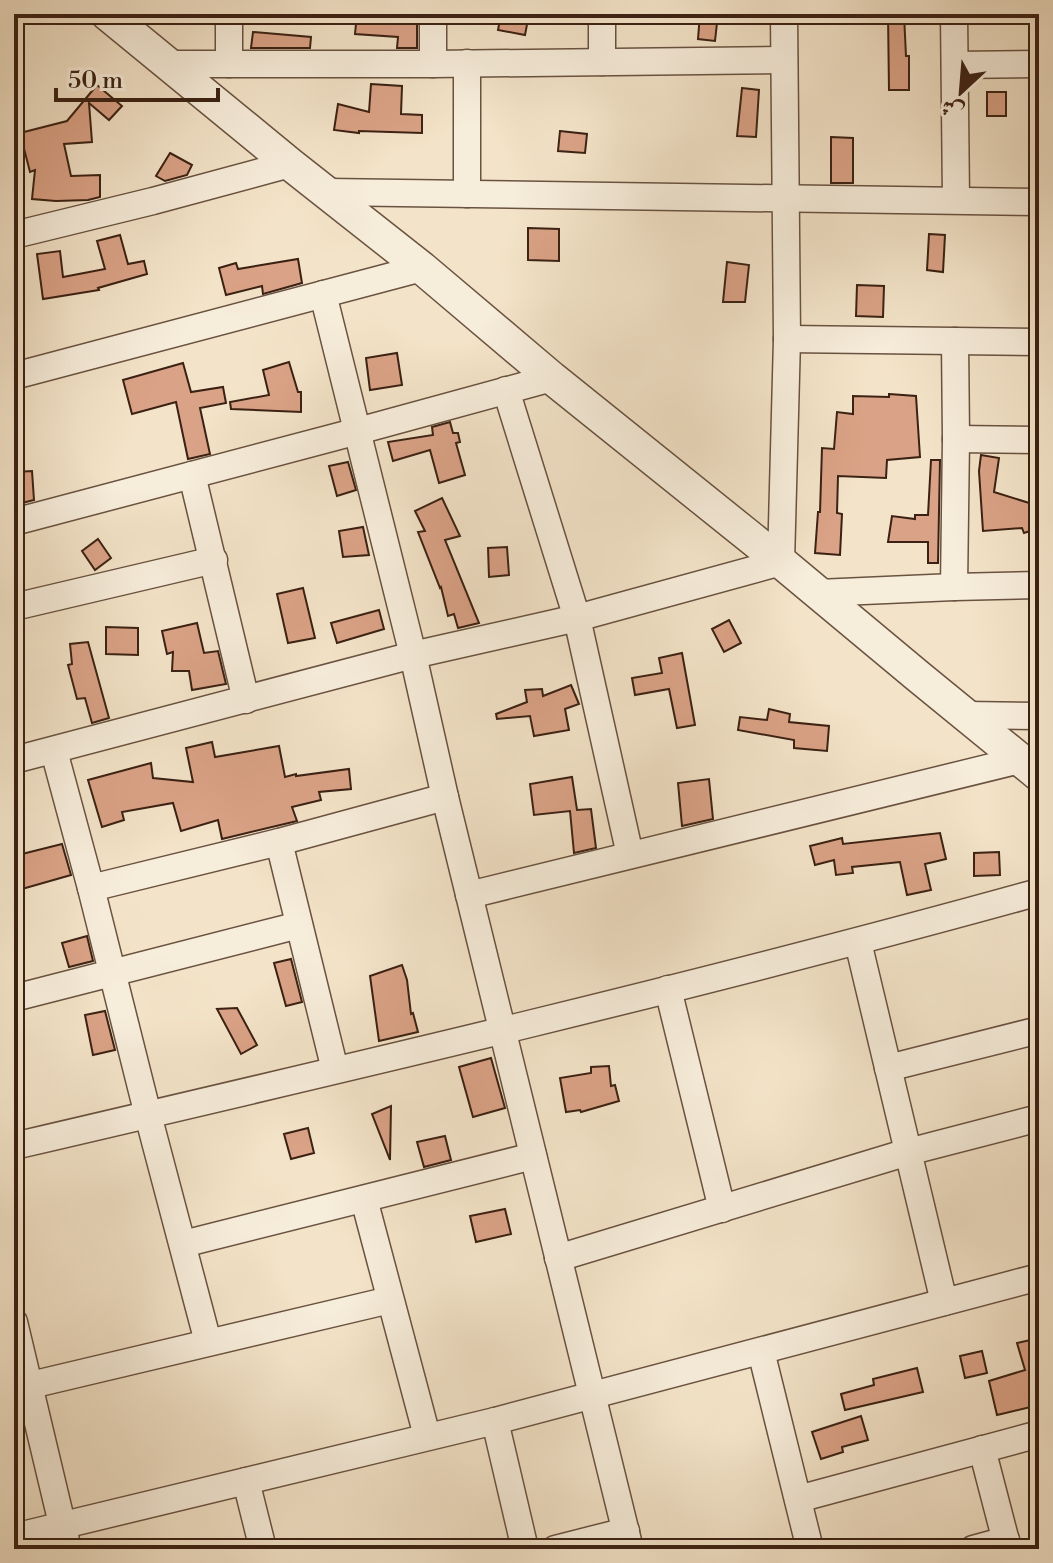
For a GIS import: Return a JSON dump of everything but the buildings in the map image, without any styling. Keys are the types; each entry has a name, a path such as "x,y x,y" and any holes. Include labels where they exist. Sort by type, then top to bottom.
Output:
{"street":[{"path":"107,14 422,268 552,378 1029,767"},
{"path":"229,14 229,64"},
{"path":"433,14 433,64"},
{"path":"602,14 602,62"},
{"path":"781,562 787,339 784,14"},
{"path":"954,14 956,200"},
{"path":"168,64 784,60"},
{"path":"467,63 467,194"},
{"path":"955,65 1039,64"},
{"path":"14,235 290,164"},
{"path":"327,192 1039,202"},
{"path":"14,376 422,268"},
{"path":"323,294 628,1540 555,1549"},
{"path":"787,339 1039,342"},
{"path":"954,587 955,341"},
{"path":"14,522 552,378"},
{"path":"506,390 577,618 630,855"},
{"path":"956,439 1039,440"},
{"path":"192,475 246,700"},
{"path":"16,600 214,560"},
{"path":"14,760 413,655 577,618 781,562"},
{"path":"818,593 1039,585"},
{"path":"965,715 1039,716"},
{"path":"54,751 208,1342"},
{"path":"469,895 630,855 1029,767"},
{"path":"91,888 445,797"},
{"path":"279,842 335,1070"},
{"path":"14,1146 502,1031 858,942 1039,892"},
{"path":"14,998 299,925"},
{"path":"858,942 944,1302"},
{"path":"668,989 722,1209"},
{"path":"888,1068 1039,1030"},
{"path":"558,1258 908,1152 1039,1118"},
{"path":"183,1244 533,1156"},
{"path":"364,1199 427,1436"},
{"path":"14,1537 65,1537 246,1481 495,1421 1039,1277"},
{"path":"22,1387 390,1300"},
{"path":"14,1322 22,1387 65,1537"},
{"path":"761,1351 810,1549"},
{"path":"495,1421 525,1549"},
{"path":"798,1499 1039,1434"},
{"path":"973,1549 1007,1545 982,1449"},
{"path":"246,1481 263,1549"}]}
